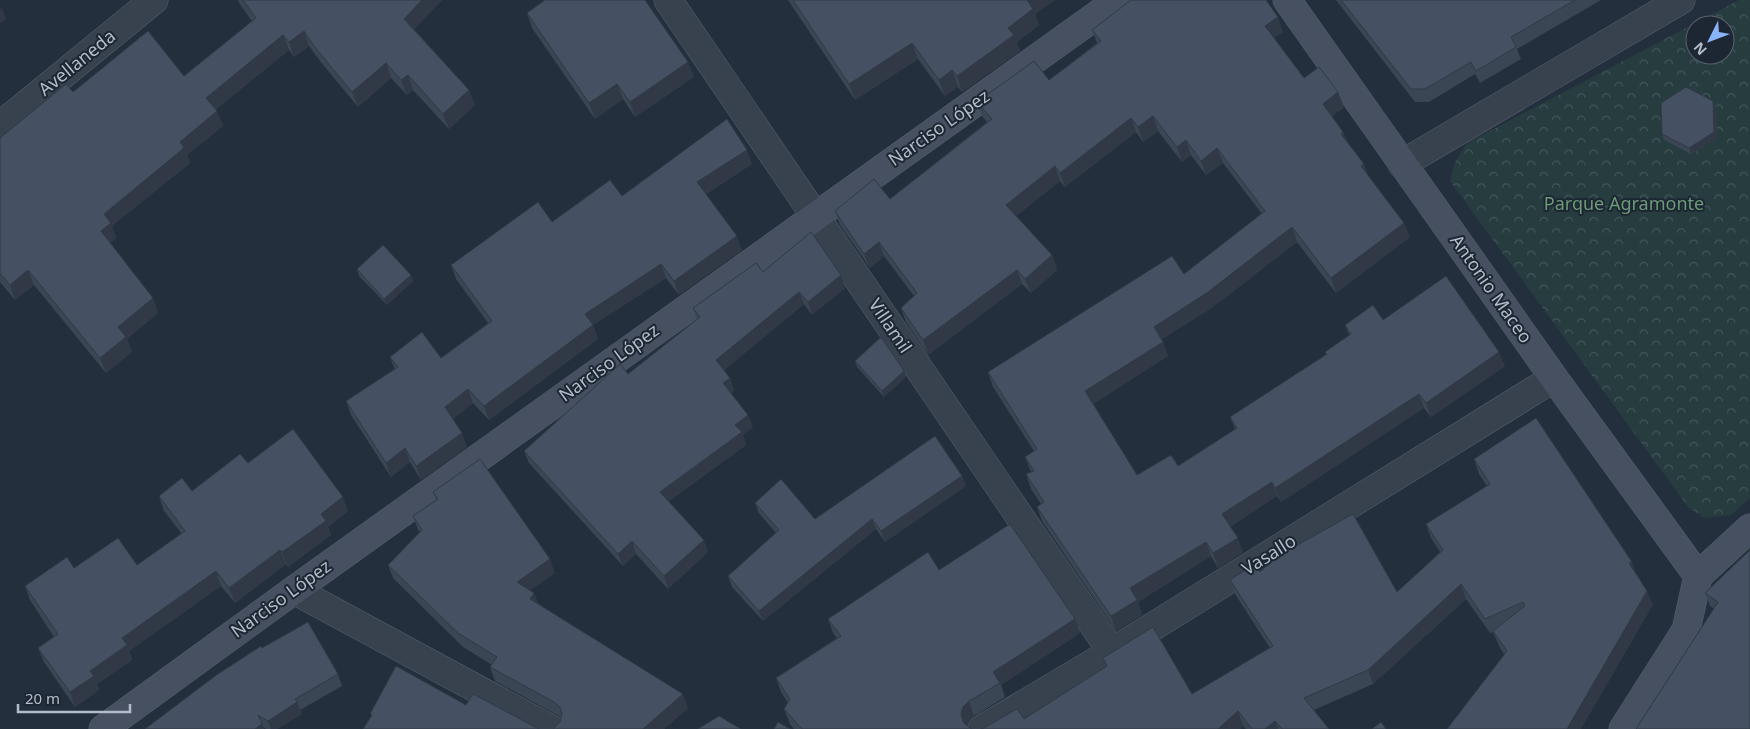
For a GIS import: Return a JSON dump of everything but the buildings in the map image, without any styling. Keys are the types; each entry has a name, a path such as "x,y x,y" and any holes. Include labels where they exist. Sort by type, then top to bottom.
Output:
{"street":[{"name":"Avellaneda","path":"0,126 154,0"},
{"name":"Villamil","path":"668,0 1112,652"},
{"name":"Narciso López","path":"102,729 1118,0"},
{"name":"Antonio Maceo","path":"1287,0 1554,378 1698,576"},
{"path":"1402,164 1681,0"},
{"name":"Vasallo","path":"982,729 1112,652 1554,378"},
{"path":"1623,729 1686,630 1698,576 1750,528"},
{"path":"294,590 551,729"}],"green space":[{"name":"Parque Agramonte","path":"1739,0 1750,0 1750,498 1731,515 1705,518 1688,507 1450,181 1455,162 1467,143 1685,28 1685,65 1735,65 1735,15 1710,15"}]}
